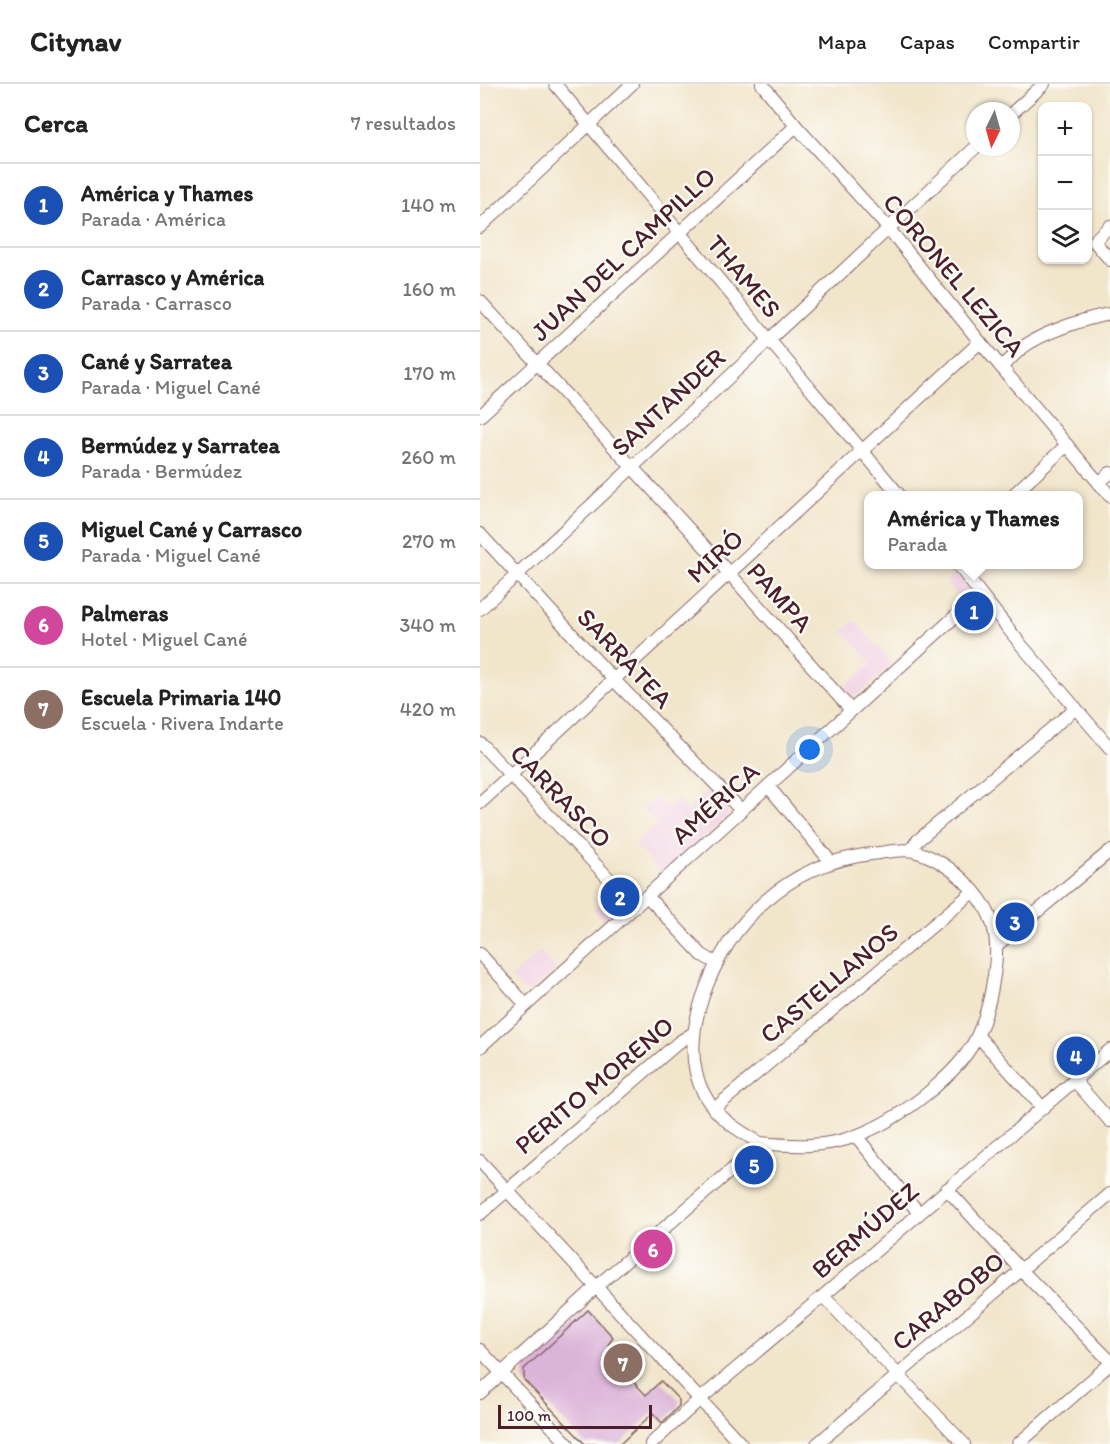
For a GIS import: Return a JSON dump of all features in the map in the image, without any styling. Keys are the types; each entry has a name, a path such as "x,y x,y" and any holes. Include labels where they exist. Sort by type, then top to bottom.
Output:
{"street":[{"name":"THAMES","path":"555,84 897,491"},
{"path":"480,227 632,84"},
{"name":"CORONEL LEZICA","path":"762,84 796,126 888,229 1110,496"},
{"path":"1020,106 1044,84"},
{"name":"JUAN DEL CAMPILLO","path":"480,416 796,126"},
{"name":"SANTANDER","path":"480,609 966,156"},
{"path":"1110,226 1094,241 1110,260"},
{"name":"PAMPA","path":"480,301 851,710"},
{"path":"1001,367 1023,347 1040,338 1076,323 1110,314"},
{"name":"MIRÓ","path":"480,803 980,342"},
{"path":"1015,491 1067,445"},
{"path":"1099,483 1110,473"},
{"name":"SARRATEA","path":"480,534 614,680 741,810"},
{"path":"961,569 1110,748"},
{"name":"AMÉRICA","path":"480,1047 980,594"},
{"path":"692,1034 694,1061 700,1086 714,1109 733,1126 760,1143 816,1145 856,1136 897,1114 930,1091 956,1065 978,1036 991,999 997,945 987,910 974,891 954,870 912,850 917,841 1076,708"},
{"name":"CARRASCO","path":"480,743 635,906"},
{"path":"768,786 831,862"},
{"name":"PERITO MORENO","path":"480,1214 506,1189 692,1034 716,963 736,932 755,910 792,880 831,862 855,856 912,850"},
{"path":"997,945 1110,851"},
{"name":"CASTELLANOS","path":"714,1109 974,891"},
{"path":"647,896 702,955 716,963"},
{"path":"480,954 526,1005"},
{"path":"978,1036 1042,1107"},
{"name":"BERMÚDEZ","path":"651,1444 699,1400 1110,1050"},
{"path":"1074,1080 1110,1121"},
{"path":"856,1136 919,1213"},
{"path":"480,1393 596,1287 760,1143"},
{"path":"480,1161 741,1444"},
{"path":"947,1189 1110,1363 1018,1444"},
{"name":"CARABOBO","path":"817,1444 1110,1194"},
{"path":"823,1296 964,1444"},
{"path":"480,1350 568,1444"}],"shaded area":[{"path":"957,572 970,590 968,596 962,601 946,582"},
{"path":"855,621 893,664 858,695 853,696 844,688 872,663 843,631"},
{"path":"711,788 726,805 728,816 663,875 635,845 658,824 643,809 656,797 667,808 677,799 687,810"},
{"path":"612,891 620,900 621,905 618,913 607,924 593,909"},
{"path":"540,951 557,969 533,991 524,991 511,977"}],"building":[{"path":"588,1310 613,1337 608,1345 619,1357 614,1362 646,1395 661,1381 679,1400 679,1406 662,1423 653,1413 620,1444 585,1444 524,1380 524,1369"}],"place":[{"name":"América y Thames","path":"974,611"},
{"name":"Carrasco y América","path":"620,897"},
{"name":"Cané y Sarratea","path":"1015,922"},
{"name":"Bermúdez y Sarratea","path":"1076,1056"},
{"name":"Miguel Cané y Carrasco","path":"754,1165"},
{"name":"Palmeras","path":"653,1249"},
{"name":"Escuela Primaria 140","path":"623,1363"}]}
